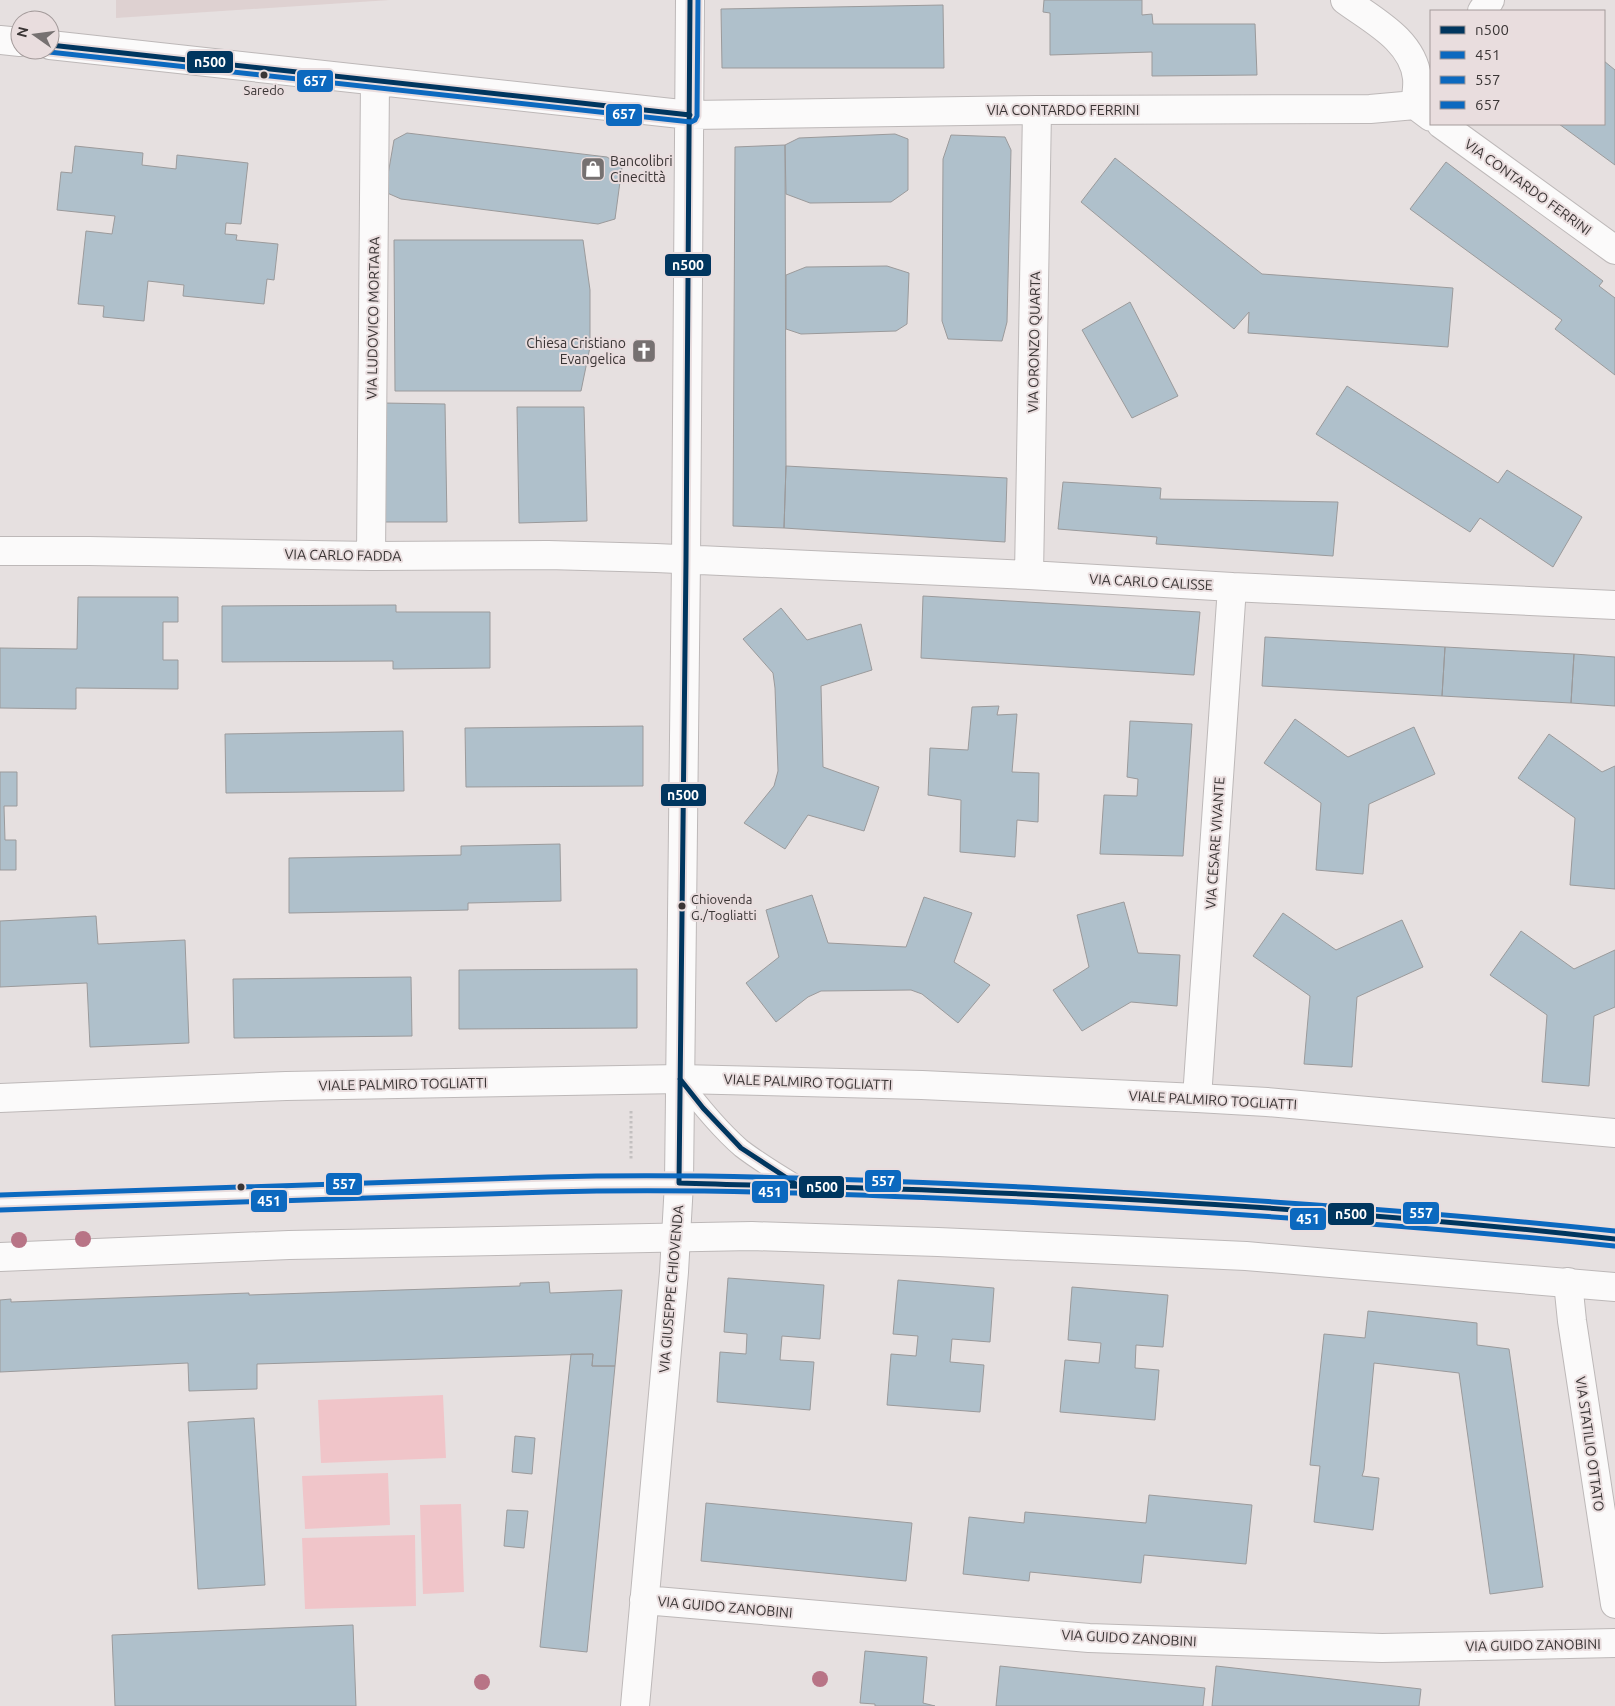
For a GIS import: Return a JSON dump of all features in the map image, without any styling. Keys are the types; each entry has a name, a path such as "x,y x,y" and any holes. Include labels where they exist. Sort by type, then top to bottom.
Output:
{"street":[{"name":"VIA GIUSEPPE CHIOVENDA","path":"635,1706 677,1237 679,1184 690,0"},
{"path":"1345,0 1404,46 1413,61 1423,111"},
{"name":"VIA CONTARDO FERRINI","path":"60,47 690,115 1370,108 1423,111"},
{"name":"VIA LUDOVICO MORTARA","path":"371,556 375,81"},
{"path":"1423,111 1430,86"},
{"name":"VIA ORONZO QUARTA","path":"1030,575 1037,110"},
{"name":"VIA CONTARDO FERRINI","path":"1442,125 1615,250"},
{"name":"VIA CARLO FADDA","path":"0,551 89,550 371,556 548,555 686,560"},
{"name":"VIA CARLO CALISSE","path":"686,560 1030,575 1232,587 1615,605"},
{"name":"VIA CESARE VIVANTE","path":"1198,1098 1232,587"},
{"name":"VIALE PALMIRO TOGLIATTI","path":"0,1098 286,1086 680,1079 922,1085 1198,1098 1267,1102 1615,1133"},
{"path":"0,1257 289,1244 752,1236 1237,1256 1615,1287"},
{"name":"VIA STATILIO OTTATO","path":"1568,1282 1573,1330 1615,1604"},
{"name":"VIA GUIDO ZANOBINI","path":"644,1600 1089,1638 1382,1648 1615,1643"}],"lane":[{"path":"680,1079 708,1114 741,1148 799,1186"},
{"path":"0,1203 470,1186 679,1184 799,1186 981,1192 1401,1218 1615,1239"}],"path":[{"path":"631,1107 631,1161"}],"shaded area":[{"path":"116,0 390,0 116,18"},
{"path":"443,1395 446,1458 321,1463 318,1400"},
{"path":"388,1473 390,1525 305,1529 302,1476"},
{"path":"461,1504 464,1592 423,1594 420,1505"},
{"path":"415,1535 416,1606 305,1609 302,1538"}],"building":[{"path":"1044,0 1142,0 1142,15 1152,14 1153,24 1255,24 1257,75 1152,76 1152,52 1050,55 1050,13 1043,12"},
{"path":"943,5 944,68 722,68 721,9"},
{"path":"1605,62 1615,70 1615,165 1560,125 1605,125"},
{"path":"407,133 607,157 622,167 615,219 598,224 401,199 385,192 394,140"},
{"path":"895,134 908,139 908,190 891,202 810,203 786,194 785,145 799,138"},
{"path":"951,135 1005,137 1011,150 1007,322 1002,341 948,339 942,321 943,159"},
{"path":"785,145 786,466 784,528 733,526 735,147"},
{"path":"75,146 143,153 142,165 176,169 177,155 248,163 241,224 226,223 225,234 237,235 236,240 278,244 274,280 267,279 264,304 183,296 184,285 148,281 144,321 103,317 104,306 78,304 86,231 112,234 115,216 57,210 61,172 72,173"},
{"path":"1115,158 1262,274 1453,288 1448,347 1248,333 1249,312 1234,329 1081,202"},
{"path":"1446,162 1603,281 1599,286 1615,298 1615,375 1555,329 1562,320 1410,209"},
{"path":"394,240 583,240 590,290 590,347 581,391 395,391"},
{"path":"887,266 909,273 907,324 896,331 801,334 786,329 786,275 806,267"},
{"path":"1130,302 1178,396 1132,418 1082,330"},
{"path":"1347,386 1498,483 1507,470 1582,517 1553,567 1480,518 1470,532 1316,434"},
{"path":"383,403 445,404 447,522 380,522"},
{"path":"517,407 584,407 587,521 519,523"},
{"path":"786,466 1007,478 1005,542 784,528"},
{"path":"1063,482 1161,488 1160,499 1338,502 1333,556 1156,544 1157,537 1058,529"},
{"path":"923,596 1200,612 1194,675 921,658"},
{"path":"78,597 178,597 178,622 163,622 163,660 178,660 178,689 76,688 76,709 0,708 0,648 77,649"},
{"path":"396,605 396,612 490,612 490,668 393,669 393,661 222,662 222,606"},
{"path":"781,608 807,640 861,624 872,670 821,686 823,767 879,787 864,831 808,815 785,849 744,823 774,786 778,771 773,673 743,639"},
{"path":"1265,637 1445,647 1442,696 1262,686"},
{"path":"1445,647 1574,654 1571,703 1442,696"},
{"path":"1574,654 1615,657 1615,706 1571,703"},
{"path":"999,706 997,715 1017,714 1012,772 1039,773 1038,822 1017,820 1015,857 960,852 961,800 928,795 930,748 968,750 972,707"},
{"path":"1295,719 1348,757 1414,727 1435,774 1369,804 1363,874 1316,870 1321,803 1264,763"},
{"path":"1130,721 1192,724 1183,856 1100,854 1104,795 1137,796 1138,779 1127,777"},
{"path":"643,726 643,786 466,787 465,728"},
{"path":"403,731 404,791 226,793 225,734"},
{"path":"1549,734 1602,772 1615,766 1615,889 1570,885 1575,818 1518,778"},
{"path":"0,772 17,772 17,806 4,806 5,840 16,840 16,870 0,870"},
{"path":"560,844 561,901 468,903 468,910 289,913 289,858 461,855 461,846"},
{"path":"812,895 828,943 906,947 924,897 972,913 954,962 990,985 958,1023 922,994 911,990 821,991 808,997 776,1022 746,983 779,957 766,910"},
{"path":"1124,902 1138,953 1180,955 1177,1006 1131,1002 1082,1031 1053,990 1089,967 1077,915"},
{"path":"1283,913 1336,950 1402,920 1423,967 1357,997 1352,1067 1304,1064 1310,996 1253,956"},
{"path":"96,916 98,944 185,940 189,1043 90,1047 87,983 0,987 0,921"},
{"path":"1521,931 1574,969 1615,950 1615,1007 1594,1016 1589,1086 1542,1082 1547,1015 1490,975"},
{"path":"637,969 637,1028 459,1029 459,970"},
{"path":"411,977 412,1036 234,1038 233,979"},
{"path":"728,1278 824,1285 820,1339 782,1336 780,1360 814,1362 810,1410 717,1402 720,1352 746,1354 747,1334 724,1332"},
{"path":"898,1280 994,1288 990,1342 952,1339 950,1362 984,1365 980,1412 887,1405 891,1354 916,1356 918,1336 893,1334"},
{"path":"549,1282 550,1293 622,1290 615,1366 592,1366 593,1354 257,1364 257,1389 189,1391 188,1363 0,1372 0,1300 11,1299 11,1302 249,1293 249,1295 520,1286 520,1283"},
{"path":"1072,1287 1168,1295 1163,1347 1136,1345 1135,1368 1159,1370 1155,1420 1060,1412 1065,1360 1099,1363 1101,1343 1068,1340"},
{"path":"1368,1311 1477,1323 1477,1345 1509,1349 1543,1587 1490,1594 1459,1373 1374,1363 1362,1476 1379,1478 1373,1530 1314,1522 1320,1466 1310,1465 1324,1334 1365,1338"},
{"path":"571,1354 593,1354 592,1366 615,1366 587,1652 540,1647"},
{"path":"254,1418 265,1585 198,1589 188,1422"},
{"path":"515,1436 535,1438 532,1474 512,1472"},
{"path":"1149,1495 1252,1505 1246,1564 1144,1555 1141,1583 1030,1572 1029,1581 963,1574 969,1517 1024,1523 1025,1512 1146,1523"},
{"path":"706,1503 912,1523 906,1581 701,1561"},
{"path":"507,1510 528,1511 524,1548 504,1546"},
{"path":"353,1625 356,1706 115,1706 112,1635"},
{"path":"865,1651 927,1657 923,1703 935,1706 875,1706 875,1704 860,1703"},
{"path":"1000,1666 1205,1688 1203,1706 996,1706"},
{"path":"1216,1666 1421,1689 1419,1706 1212,1706"}],"transit line":[{"name":"n500","path":"690,0 679,1183 918,1190 1201,1204 1450,1222 1615,1239"},
{"name":"657","path":"60,53 691,122 697,116 698,0"},
{"name":"n500","path":"60,46 690,115"},
{"name":"n500","path":"680,1079 703,1108 741,1148 799,1186 807,1186"},
{"name":"557","path":"0,1195 548,1177 672,1176 795,1178 919,1182 1185,1196 1401,1211 1615,1231"},
{"name":"451","path":"0,1210 549,1192 796,1193 919,1197 1185,1211 1400,1226 1614,1246"}],"place":[{"name":"Saredo","path":"264,75"},
{"name":"Bancolibri Cinecittà","path":"593,169"},
{"name":"Chiesa Cristiano Evangelica","path":"644,351"},
{"name":"Chiovenda G./Togliatti","path":"682,906"}]}
